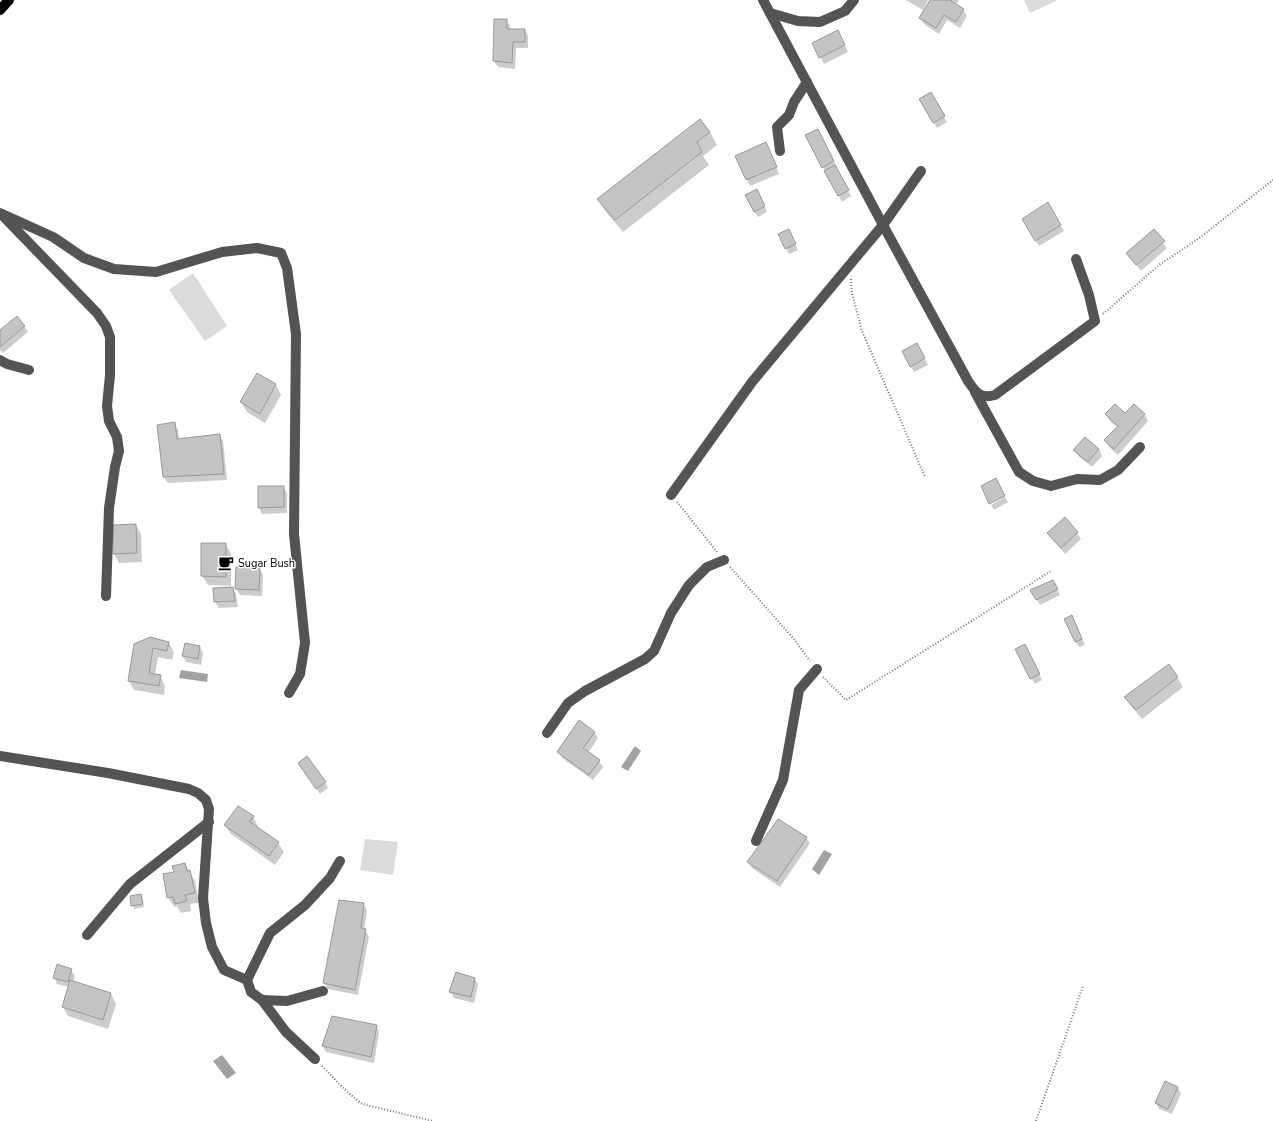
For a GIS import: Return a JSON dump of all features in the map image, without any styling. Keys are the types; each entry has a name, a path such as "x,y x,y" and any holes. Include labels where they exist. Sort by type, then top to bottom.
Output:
{"main road":[{"path":"0,10 9,0"}],"street":[{"path":"763,0 883,225 1019,472 1034,482 1051,486 1077,479 1100,480 1118,470 1140,447"},
{"path":"770,13 798,21 820,22 845,11 854,0"},
{"path":"780,151 777,126 789,115 794,102 807,82"},
{"path":"671,495 752,382 883,225 921,171"},
{"path":"106,596 109,508 119,451 117,437 109,421 107,406 110,375 110,337 106,326 97,313 0,213 53,237 84,258 114,269 156,272 222,252 257,248 280,253 287,268 296,334 294,534 305,643 300,674 289,693"},
{"path":"973,388 979,395 987,397 995,395 1095,321 1089,295 1076,259"},
{"path":"0,360 7,364 29,370"},
{"path":"547,732 568,703 585,691 645,659 654,651 671,613 689,585 707,567 724,560"},
{"path":"756,841 783,780 800,690 817,669"},
{"path":"0,756 108,773 189,789 198,793 206,800 209,809 203,898 206,923 212,947 224,970 247,980"},
{"path":"87,935 130,884 209,822"},
{"path":"315,1059 286,1032 262,1000 251,992 247,980 270,933 305,905 330,878 340,861"},
{"path":"262,1000 287,1001 323,991"}],"path":[{"path":"1095,321 1159,265 1198,239 1273,180"},
{"path":"851,264 852,293 862,331 925,477"},
{"path":"671,495 751,592 794,639 827,682 846,700 1051,572"},
{"path":"1036,1121 1083,986"},
{"path":"315,1059 344,1089 362,1104 433,1121"}],"shaded area":[{"path":"1024,0 1056,0 1056,1 1030,13"},
{"path":"193,273 227,326 205,341 169,290"},
{"path":"181,670 208,674 207,682 179,678"},
{"path":"635,746 641,751 628,771 621,767"},
{"path":"365,839 398,842 393,875 360,870"},
{"path":"824,850 832,854 819,875 812,869"},
{"path":"222,1055 236,1073 227,1079 213,1061"}],"building":[{"path":"930,0 952,0 951,1 964,9 956,22 944,15 936,28 919,18"},
{"path":"494,19 507,19 507,29 525,29 525,42 513,42 512,63 493,61"},
{"path":"838,30 845,45 819,58 812,43"},
{"path":"931,92 945,116 933,123 919,99"},
{"path":"700,119 710,132 697,142 702,152 615,220 597,199"},
{"path":"818,129 834,161 822,168 805,135"},
{"path":"766,142 777,167 746,180 735,156"},
{"path":"835,165 849,190 838,196 824,171"},
{"path":"757,189 765,206 754,212 745,195"},
{"path":"1048,202 1061,225 1035,241 1022,219"},
{"path":"789,229 796,244 785,249 778,234"},
{"path":"1154,229 1165,241 1136,265 1126,253"},
{"path":"17,316 25,326 0,347 0,330"},
{"path":"917,343 925,358 910,367 902,351"},
{"path":"257,373 276,384 260,414 240,402"},
{"path":"1115,404 1125,413 1134,404 1145,414 1114,449 1104,440 1118,426 1105,414"},
{"path":"175,422 177,439 220,434 224,474 163,477 157,425"},
{"path":"1085,437 1099,449 1088,462 1073,450"},
{"path":"996,478 1005,496 989,504 981,486"},
{"path":"258,486 284,486 284,507 258,508"},
{"path":"1065,517 1078,532 1061,548 1047,533"},
{"path":"136,524 137,553 113,554 113,525"},
{"path":"201,543 226,543 226,577 201,576"},
{"path":"236,567 260,568 259,590 235,589"},
{"path":"1053,580 1058,589 1036,600 1030,590"},
{"path":"233,587 235,601 214,602 213,588"},
{"path":"1072,615 1082,639 1075,642 1064,619"},
{"path":"150,637 169,642 167,651 153,648 149,673 161,675 159,686 128,681 134,644"},
{"path":"185,643 200,646 198,659 182,656"},
{"path":"1025,644 1040,674 1030,679 1015,649"},
{"path":"1169,664 1178,677 1136,710 1124,697"},
{"path":"579,720 595,732 583,748 600,760 589,775 557,752"},
{"path":"307,756 326,782 316,789 298,763"},
{"path":"238,806 254,816 250,822 279,842 269,856 224,825"},
{"path":"778,819 807,837 777,881 747,862"},
{"path":"185,863 187,871 190,870 195,893 185,895 187,901 175,904 173,897 167,898 163,874 174,872 172,866"},
{"path":"141,894 143,904 131,906 130,896"},
{"path":"339,900 364,903 361,928 366,929 355,990 323,983"},
{"path":"57,964 72,969 68,982 53,978"},
{"path":"456,972 475,978 471,997 449,992"},
{"path":"70,980 111,993 103,1020 62,1007"},
{"path":"332,1016 377,1025 371,1057 322,1046"},
{"path":"1165,1081 1178,1087 1168,1109 1155,1103"}],"place":[{"name":"Sugar Bush","path":"226,563"}]}
